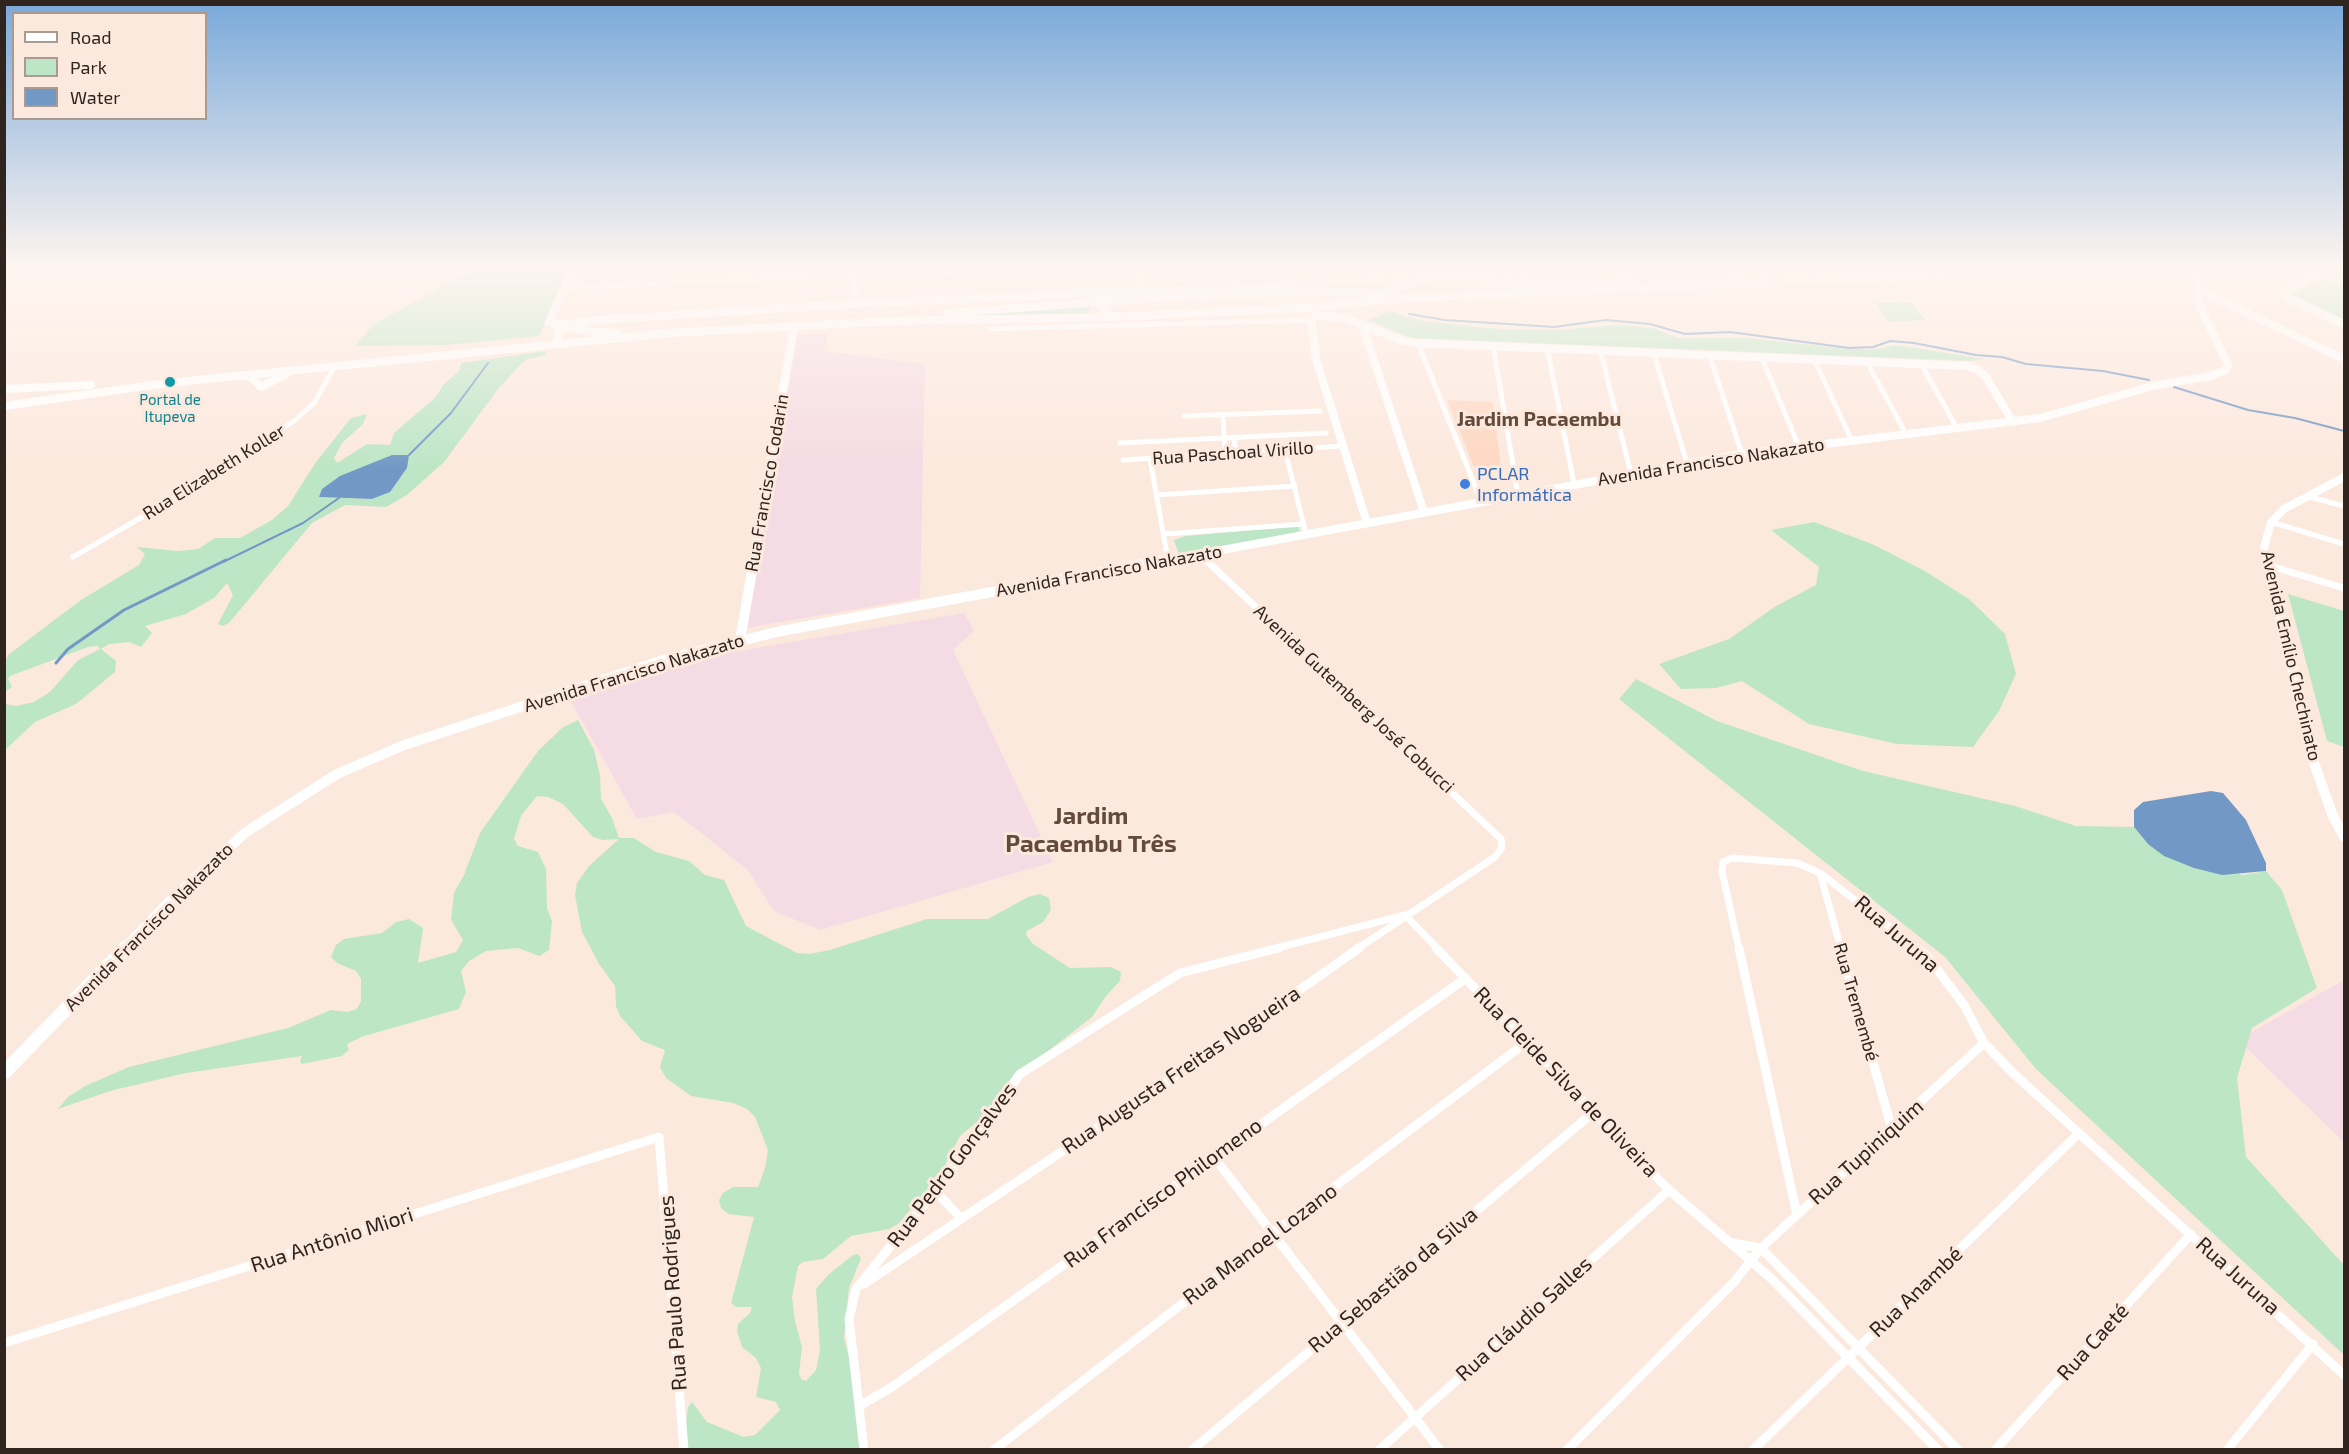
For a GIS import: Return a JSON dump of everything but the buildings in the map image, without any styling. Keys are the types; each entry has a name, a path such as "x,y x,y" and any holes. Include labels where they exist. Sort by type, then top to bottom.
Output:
{"main road":[{"path":"557,339 559,333"},
{"path":"4,389 72,387 617,333"},
{"path":"4,406 56,396 297,369 673,333"},
{"name":"Rua Francisco Codarin","path":"740,640 793,333"},
{"path":"1313,333 1316,358 1367,523"},
{"path":"1365,333 1425,512"},
{"path":"1384,333 1404,341 1418,342 1967,366 1977,369 1986,376 2013,422"},
{"name":"Avenida Francisco Nakazato","path":"4,1073 171,900 246,832 337,774 404,745 567,690 740,640 1481,501 1742,454 2013,422 2051,415 2112,396 2156,385 2211,376 2226,370 2228,365 2213,333"},
{"path":"2293,333 2344,357"},
{"path":"239,376 251,377 261,387 297,369"},
{"path":"2271,522 2284,509 2344,477"},
{"name":"Avenida Emílio Chechinato","path":"2271,522 2264,548 2267,565 2315,766 2333,816 2344,837"}],"street":[{"path":"1418,342 1481,501"},
{"path":"1492,345 1518,495"},
{"path":"1547,347 1574,484"},
{"path":"1600,349 1631,474"},
{"path":"1653,351 1687,463"},
{"path":"1708,354 1742,454"},
{"path":"1761,356 1799,447"},
{"path":"1814,359 1852,441"},
{"path":"1867,362 1906,434"},
{"path":"1921,364 1957,428"},
{"name":"Rua Elizabeth Koller","path":"73,557 166,503 294,421 314,403 335,366"},
{"path":"1184,416 1320,411"},
{"path":"1223,415 1226,455"},
{"path":"1120,443 1326,433"},
{"path":"1234,437 1236,454"},
{"name":"Rua Paschoal Virillo","path":"1123,460 1342,446"},
{"path":"1285,450 1306,534"},
{"path":"1150,459 1168,560"},
{"path":"1157,495 1295,486"},
{"path":"2306,496 2344,506"},
{"path":"2271,522 2344,544"},
{"path":"1164,534 1304,524"},
{"name":"Avenida Gutemberg José Cobucci","path":"1198,554 1493,829 1501,839 1502,847"},
{"path":"2267,565 2344,588"},
{"name":"Rua Augusta Freitas Nogueira","path":"856,1290 1230,1039 1405,915 1495,857 1502,847"},
{"name":"Rua Juruna","path":"1797,1215 1722,871 1723,862 1732,858 1797,863 1820,873 1927,956 1964,1005 1984,1043 2079,1133 2313,1344 2344,1376"},
{"name":"Rua Tremembé","path":"1820,873 1892,1130"},
{"name":"Rua Cleide Silva de Oliveira","path":"1405,915 1670,1190 1772,1279 1938,1449"},
{"name":"Rua Pedro Gonçalves","path":"864,1449 849,1319 856,1290 935,1191 1020,1074 1180,973 1405,915"},
{"name":"Rua Francisco Philomeno","path":"859,1406 892,1387 1213,1156 1466,978"},
{"name":"Rua Manoel Lozano","path":"994,1449 1273,1233 1528,1041"},
{"name":"Rua Tupiniquim","path":"1567,1449 1734,1282 1761,1248 1984,1043"},
{"name":"Rua Sebastião da Silva","path":"1192,1449 1594,1111"},
{"name":"Rua Anambé","path":"1753,1449 1850,1359 2079,1133"},
{"name":"Rua Antônio Miori","path":"4,1343 660,1137"},
{"name":"Rua Paulo Rodrigues","path":"660,1137 684,1449"},
{"path":"1213,1156 1440,1449"},
{"name":"Rua Cláudio Salles","path":"1379,1449 1670,1190"},
{"path":"935,1191 961,1218"},
{"name":"Rua Caeté","path":"1995,1449 2191,1234"},
{"path":"1732,1243 1761,1248 1958,1449"},
{"path":"2227,1449 2313,1344"}],"shaded area":[{"path":"829,333 824,351 925,364 920,598 746,628 798,335"},
{"path":"1447,400 1493,402 1501,467 1474,467"},
{"path":"964,613 974,631 953,650 1053,862 820,930 774,911 747,869 674,812 637,819 569,698 690,659"},
{"path":"2344,980 2344,1142 2238,1040"}],"green space":[{"path":"366,333 540,333 539,336 445,345 355,346"},
{"path":"1399,333 1665,333 1679,338 1746,338 1849,349 1877,349 1896,345 1985,359 1971,361 1411,338"},
{"path":"546,351 546,355 528,359 521,364 499,388 444,462 407,495 386,507 345,505 312,523 229,623 222,626 218,624 233,595 227,583 214,598 186,614 145,626 152,633 141,647 129,642 109,644 101,649 116,661 115,672 76,704 35,722 5,750 5,704 16,706 34,702 50,692 78,660 100,649 98,646 88,647 10,676 8,679 12,687 5,692 4,665 8,655 81,600 139,565 145,554 137,547 178,551 198,549 215,538 240,538 272,520 288,506 316,462 351,418 367,414 363,424 342,443 334,458 337,463 367,444 390,445 394,433 435,398 443,385 459,371 461,363","holes":["407,468 389,492 371,499 319,497"]},
{"path":"1814,522 1872,544 1923,570 1969,599 2005,634 2016,674 1999,711 1973,747 1897,744 1809,724 1742,681 1716,688 1681,689 1659,664 1729,639 1776,606 1816,585 1819,567 1771,530"},
{"path":"1298,526 1301,534 1179,555 1174,540 1186,536"},
{"path":"2288,594 2344,611 2344,747 2327,741"},
{"path":"1636,679 1717,721 1863,771 2015,806 2076,826 2134,827 2148,844 2242,875 2266,871 2282,890 2317,988 2252,1028 2237,1078 2246,1157 2344,1265 2344,1355 2036,1069 1945,957 1619,699"},
{"path":"578,720 594,750 600,775 601,799 612,818 619,838 634,838 656,852 689,861 705,875 724,880 746,926 797,953 809,954 830,950 927,919 988,919 1028,897 1040,894 1049,898 1051,910 1043,922 1027,931 1026,935 1033,944 1070,968 1111,967 1121,972 1120,981 1106,996 1092,1017 1034,1062 988,1113 960,1136 939,1177 898,1224 889,1229 851,1236 823,1259 803,1262 798,1266 792,1297 802,1347 799,1373 801,1379 806,1381 816,1370 820,1350 816,1289 828,1275 853,1255 858,1254 861,1258 849,1288 844,1338 864,1412 866,1449 683,1449 688,1407 692,1402 707,1422 744,1437 755,1435 780,1410 776,1402 756,1397 761,1368 756,1358 742,1347 737,1331 738,1324 750,1313 752,1307 736,1307 731,1303 754,1217 728,1214 721,1208 719,1200 723,1193 733,1187 758,1187 765,1168 768,1150 755,1117 747,1109 733,1103 691,1096 666,1078 660,1067 665,1050 642,1041 620,1016 616,1006 615,986 599,964 582,932 575,895 577,883 589,866 619,839 603,840 593,837 563,804 548,797 537,796 521,816 514,839 518,846 538,852 546,869 547,908 552,921 549,950 539,956 518,948 486,951 469,961 461,971 466,992 459,1009 364,1036 347,1044 349,1050 342,1056 302,1064 300,1062 302,1056 186,1073 110,1091 58,1109 68,1097 85,1086 129,1067 288,1028 331,1010 347,1012 357,1009 361,1001 361,979 356,971 337,963 331,957 336,945 344,939 382,933 396,922 409,919 423,928 418,963 456,952 463,940 451,920 454,893 464,875 480,833 538,751 562,728"}],"water":[{"path":"392,455 409,455 407,468 390,492 372,499 319,497 322,489 340,476"},
{"path":"2211,791 2223,793 2246,820 2266,863 2266,871 2222,875 2194,868 2164,856 2148,844 2134,827 2134,810 2143,802"}],"waterway":[{"path":"1681,333 1711,333"},
{"path":"1736,333 1849,348 1873,347 1890,341 1914,343 1976,355 2002,357 2026,364 2103,371 2149,380"},
{"path":"409,455 451,413 488,363"},
{"path":"2174,387 2248,410 2295,418 2344,431"},
{"path":"223,562 303,523 339,498"},
{"path":"56,663 68,649 124,610 226,560"}],"place":[{"name":"Portal de Itupeva","path":"170,382"},
{"name":"PCLAR Informática","path":"1465,484"}],"district":[{"name":"Jardim Pacaembu","path":"1539,419"},
{"name":"Jardim Pacaembu Três","path":"1091,830"}]}
